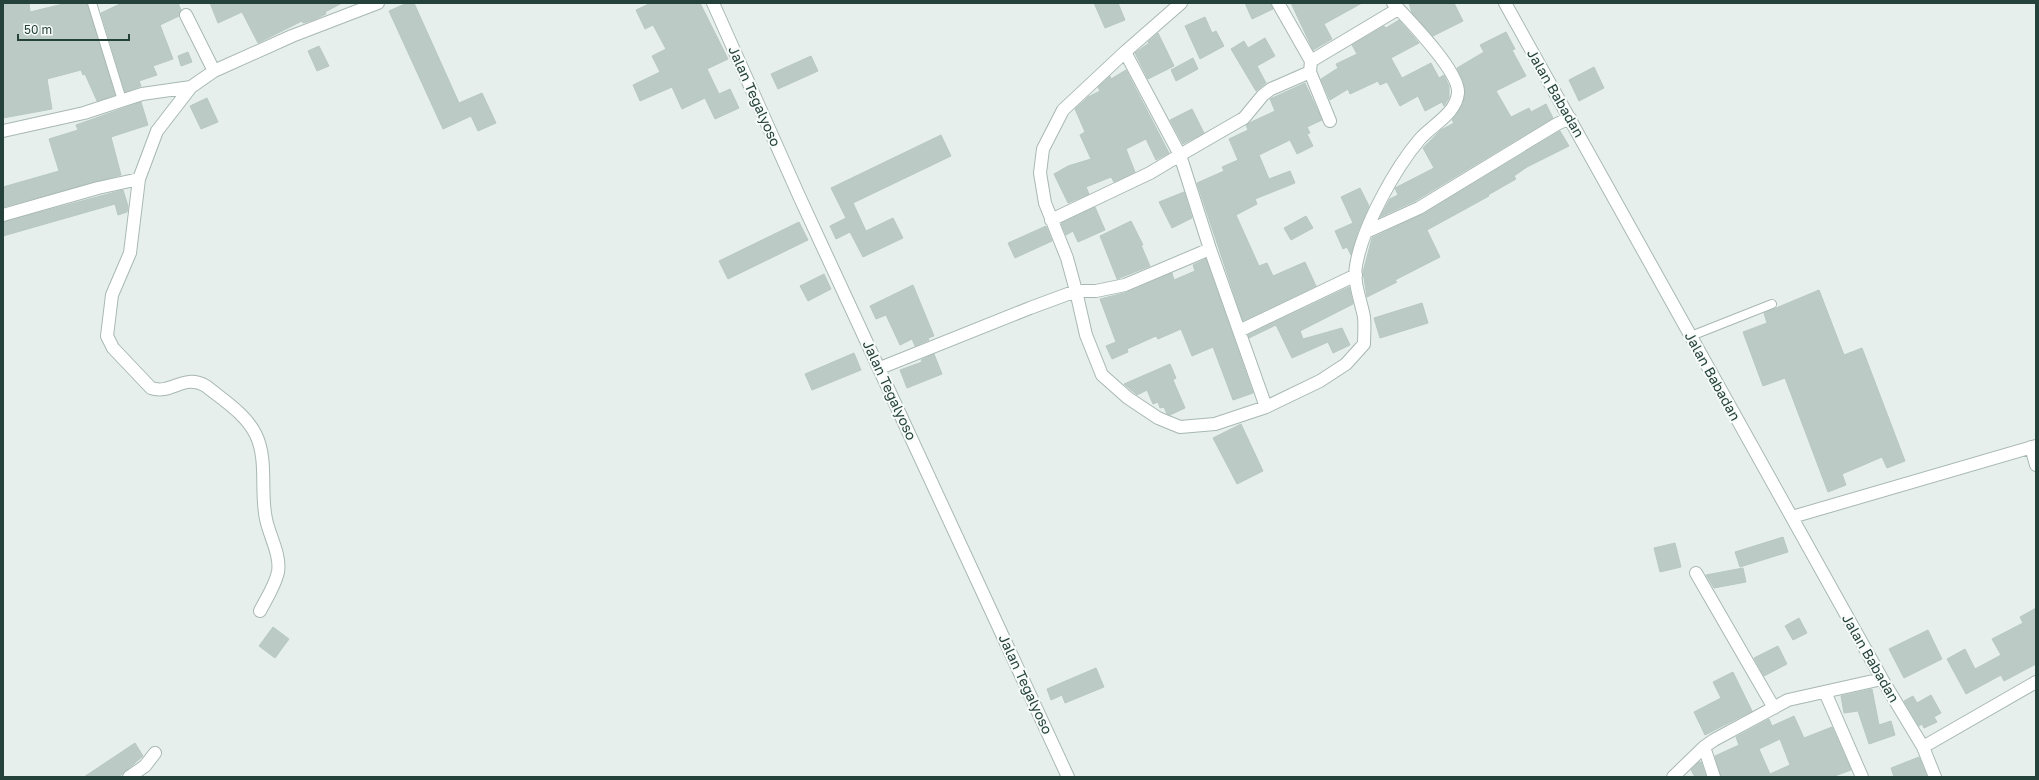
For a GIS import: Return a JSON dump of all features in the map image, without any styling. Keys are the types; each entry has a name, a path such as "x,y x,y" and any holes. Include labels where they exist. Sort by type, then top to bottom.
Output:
{"street":[{"path":"260,611 278,571 278,560 266,518 261,448 256,434 247,420 206,386 198,382 183,382 158,391 151,388 113,348 107,336 112,294 130,253 139,179 157,131 191,87 214,71 292,36 378,3"},
{"name":"Jalan Tegalyoso","path":"713,3 800,198 1068,777"},
{"path":"1051,220 1150,173 1244,118 1263,95 1271,89 1310,66 1396,6 1435,49 1454,79 1458,94 1452,108 1419,140 1394,175 1366,232 1356,266 1356,275 1364,319 1364,344 1346,364 1320,381 1266,407 1215,424 1180,427 1158,418 1128,398 1102,375 1086,335 1067,258 1051,220 1045,203 1040,173 1043,149 1063,110 1125,52 1181,3"},
{"path":"1278,3 1310,66 1330,122"},
{"name":"Jalan Babadan","path":"1505,3 1882,679 1923,747 1935,777"},
{"path":"186,15 214,71"},
{"path":"1125,52 1180,155 1210,249 1266,407"},
{"path":"3,131 84,113 142,94 191,87"},
{"path":"1366,232 1419,208 1570,118"},
{"path":"3,214 98,188 139,179"},
{"path":"880,368 1030,308 1076,292 1096,291 1125,285 1210,249"},
{"path":"1239,331 1356,275"},
{"path":"1792,517 2033,447 2036,465"},
{"path":"1696,573 1774,708"},
{"path":"1673,777 1704,747 1788,700 1882,679"},
{"path":"1923,747 2036,682"},
{"path":"1825,692 1862,777"},
{"path":"1704,747 1714,777"},
{"path":"129,777 145,766 155,754"}],"lane":[{"path":"92,3 122,100"},
{"path":"1691,336 1772,304"}],"building":[{"path":"3,3 29,3 30,12 67,3 87,3 115,95 97,101 85,74 83,75 81,70 47,79 52,109 3,118"},
{"path":"122,3 178,3 181,10 179,16 160,25 173,59 153,66 157,75 139,81 141,86 125,92 101,13"},
{"path":"210,3 342,3 325,12 326,14 303,23 302,21 258,43 242,12 218,23"},
{"path":"407,3 414,3 459,103 482,93 496,123 478,131 471,116 443,129 389,11"},
{"path":"651,3 700,3 728,59 707,69 719,94 730,89 739,108 715,119 705,98 682,109 672,87 640,101 633,85 660,72 652,56 666,49 653,25 645,29 636,10"},
{"path":"1094,3 1118,3 1125,20 1105,28"},
{"path":"1245,3 1271,3 1273,9 1252,19"},
{"path":"1291,3 1362,3 1324,24 1332,39 1313,50"},
{"path":"1409,3 1454,3 1463,21 1433,36 1412,13"},
{"path":"1205,17 1212,33 1216,31 1224,46 1200,59 1185,26"},
{"path":"1399,20 1419,43 1391,58 1402,78 1431,63 1439,78 1444,75 1449,86 1449,98 1444,106 1442,102 1425,111 1418,96 1400,106 1387,82 1380,85 1378,81 1350,94 1348,89 1330,100 1321,79 1338,68 1336,64 1357,54 1352,45 1384,26 1386,28"},
{"path":"1506,32 1515,49 1512,50 1526,76 1496,91 1511,117 1529,108 1531,112 1546,104 1553,118 1415,201 1380,217 1390,199 1398,195 1395,188 1434,168 1423,148 1441,130 1454,123 1452,120 1463,104 1465,92 1463,81 1457,68 1484,52 1480,45"},
{"path":"1158,33 1174,66 1148,79 1135,53 1149,43 1148,42"},
{"path":"1265,38 1275,56 1257,66 1266,83 1256,91 1231,49 1244,41 1248,48"},
{"path":"319,46 329,66 317,71 308,51"},
{"path":"188,52 192,62 181,66 178,56"},
{"path":"811,56 818,71 778,89 771,74"},
{"path":"1193,58 1198,69 1176,81 1171,70"},
{"path":"1594,67 1604,88 1579,101 1569,80"},
{"path":"1126,70 1169,153 1156,160 1146,139 1126,149 1135,172 1114,182 1111,177 1086,187 1089,194 1068,203 1054,174 1068,166 1091,159 1080,135 1085,132 1075,109 1088,97 1100,91 1098,87 1110,76 1111,79"},
{"path":"1305,83 1322,120 1307,127 1310,133 1307,134 1313,146 1297,154 1290,140 1259,155 1269,179 1290,171 1295,183 1255,199 1257,204 1236,215 1259,266 1267,263 1273,276 1305,262 1316,286 1243,321 1197,183 1224,171 1222,167 1238,160 1229,139 1248,130 1246,125 1249,123 1275,111 1270,99"},
{"path":"207,98 218,122 201,129 190,106"},
{"path":"141,102 148,125 111,137 121,175 3,207 3,187 59,171 49,139 78,130 76,125"},
{"path":"1192,109 1204,133 1183,144 1170,120"},
{"path":"1560,131 1569,146 1527,167 1514,176 1516,179 1488,195 1489,196 1427,230 1440,257 1395,280 1397,282 1367,297 1363,272 1372,238 1423,214"},
{"path":"941,135 951,156 853,203 866,231 893,218 903,238 863,257 850,232 836,239 830,226 846,218 831,188"},
{"path":"1360,188 1369,206 1358,231 1351,255 1347,247 1343,249 1335,231 1353,223 1341,197"},
{"path":"123,190 128,206 127,212 118,215 115,204 3,236 3,222"},
{"path":"1184,192 1192,218 1172,228 1159,202"},
{"path":"1095,207 1105,230 1078,242 1073,231 1066,235 1061,223"},
{"path":"1306,216 1313,228 1291,240 1284,228"},
{"path":"1131,221 1143,245 1141,245 1150,266 1117,279 1100,236"},
{"path":"799,222 808,240 728,279 719,261"},
{"path":"1046,226 1052,241 1015,258 1008,243"},
{"path":"1206,259 1253,393 1233,400 1213,347 1192,356 1181,329 1158,339 1156,336 1127,349 1128,352 1112,359 1106,346 1116,342 1100,299 1128,292 1172,273 1174,280 1195,271 1193,265"},
{"path":"824,274 831,289 808,301 800,286"},
{"path":"913,285 934,336 928,338 929,340 915,346 912,339 900,345 886,315 876,319 870,306"},
{"path":"1349,287 1353,304 1300,331 1303,339 1342,328 1350,345 1333,353 1328,342 1292,358 1276,325 1249,338 1248,335"},
{"path":"1819,290 1844,355 1862,348 1905,461 1887,468 1882,457 1842,474 1846,485 1828,492 1785,378 1763,386 1743,332 1767,323 1764,313"},
{"path":"1422,303 1428,323 1380,338 1374,318"},
{"path":"854,353 861,370 812,390 805,374"},
{"path":"934,354 942,374 907,388 900,370 922,362 921,360"},
{"path":"1170,364 1176,378 1173,380 1185,408 1170,415 1167,414 1164,407 1160,408 1158,402 1153,404 1147,390 1137,395 1124,384"},
{"path":"1241,424 1263,471 1237,484 1213,438"},
{"path":"1783,537 1788,552 1740,567 1735,552"},
{"path":"1675,543 1681,567 1660,572 1654,548"},
{"path":"1743,568 1746,582 1714,588 1706,575"},
{"path":"2036,608 2036,664 2004,681 2001,675 1966,694 1947,659 1965,649 1975,669 2001,655 1992,639 2023,623 2020,617"},
{"path":"1799,618 1807,633 1793,640 1785,626"},
{"path":"273,627 289,639 275,658 259,646"},
{"path":"1928,630 1942,659 1904,678 1889,649"},
{"path":"1778,646 1787,664 1764,676 1754,658"},
{"path":"1096,668 1104,687 1065,703 1062,695 1051,700 1047,689"},
{"path":"1733,672 1752,711 1705,735 1694,712 1721,698 1713,682"},
{"path":"1872,689 1879,725 1891,721 1895,735 1869,744 1858,711 1844,713 1841,696"},
{"path":"1931,695 1941,713 1934,717 1937,722 1924,728 1922,724 1919,726 1904,701 1913,696 1917,703"},
{"path":"1794,716 1804,738 1832,727 1851,770 1832,777 1721,777 1715,756 1739,745 1736,737 1769,719 1772,726","holes":["1780,739 1790,765 1770,774 1759,749"]},
{"path":"135,743 143,756 119,777 84,777"},
{"path":"1919,757 1927,777 1894,777 1891,768"},
{"path":"1699,762 1701,762 1706,777 1695,777 1691,770"}]}
